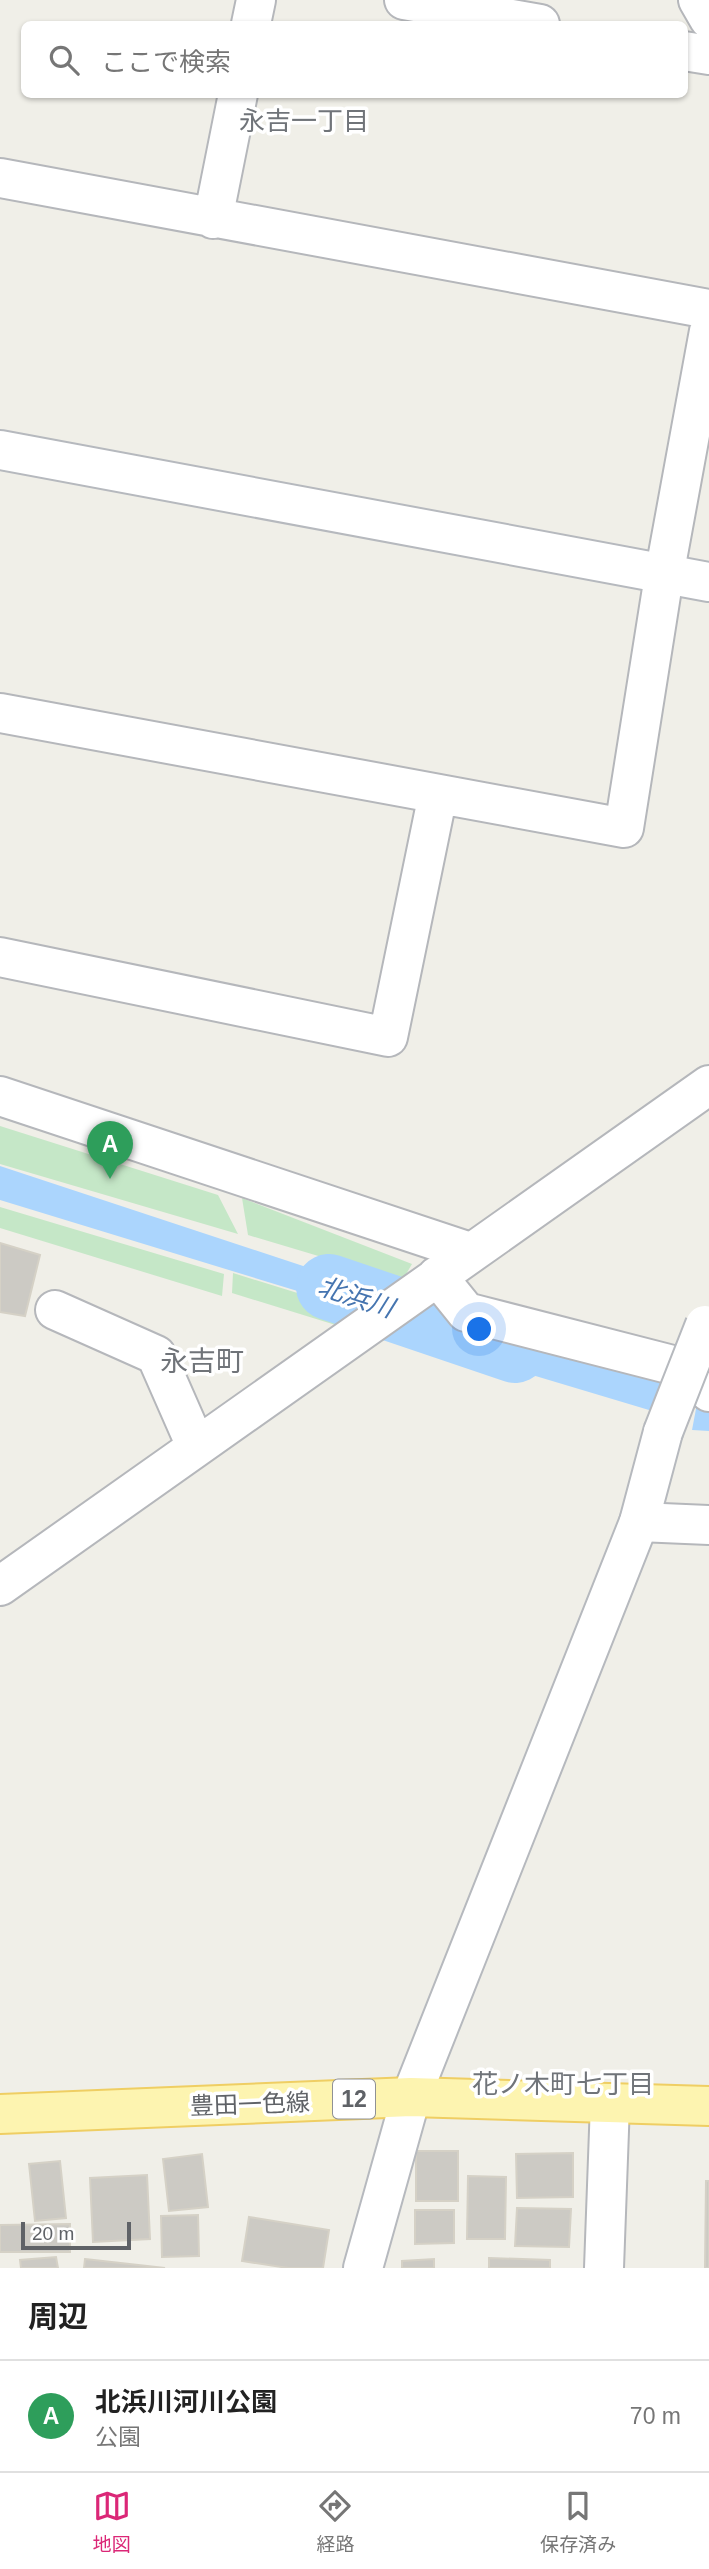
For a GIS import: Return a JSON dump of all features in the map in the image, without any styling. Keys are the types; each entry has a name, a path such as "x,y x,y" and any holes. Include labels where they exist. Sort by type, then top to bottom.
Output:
{"main road":[{"name":"豊田一色線","path":"0,2114 411,2097 709,2106"}],"street":[{"path":"252,21 256,0"},
{"path":"404,0 523,21"},
{"path":"698,0 709,19"},
{"path":"688,52 709,55"},
{"path":"213,219 237,98"},
{"path":"0,178 709,309"},
{"path":"0,713 624,828 664,576 709,331"},
{"path":"0,450 664,576 709,582"},
{"path":"0,957 388,1037 438,794"},
{"path":"0,1586 709,1085"},
{"path":"0,1096 470,1252"},
{"path":"432,1280 466,1312 698,1380"},
{"path":"55,1310 156,1355 196,1446"},
{"path":"363,2268 411,2097 639,1522 663,1432 698,1380 707,1321"},
{"path":"639,1522 709,1525"},
{"path":"604,2268 610,2103"}],"green space":[{"path":"0,1126 218,1195 238,1234 0,1164"},
{"path":"242,1198 412,1264 402,1281 248,1235"},
{"path":"0,1207 224,1274 222,1296 0,1228"},
{"path":"233,1273 349,1309 342,1327 232,1293"}],"water":[{"name":"北浜川","path":"0,1166 394,1296 363,1311 0,1200"},
{"name":"北浜川","path":"443,1312 664,1382 659,1413 406,1337"},
{"path":"699,1393 709,1394 709,1431 692,1430"}],"building":[{"path":"0,1243 40,1255 25,1316 0,1312"},
{"path":"416,2151 458,2151 458,2201 416,2201"},
{"path":"573,2153 573,2197 517,2198 516,2154"},
{"path":"202,2154 208,2207 169,2211 163,2159"},
{"path":"60,2161 66,2218 35,2221 29,2164"},
{"path":"147,2175 150,2239 93,2242 90,2178"},
{"path":"468,2176 506,2177 505,2239 467,2239"},
{"path":"706,2181 709,2181 709,2268 705,2268"},
{"path":"517,2208 571,2209 569,2247 515,2246"},
{"path":"415,2210 454,2210 454,2243 415,2244"},
{"path":"198,2215 199,2256 162,2257 161,2216"},
{"path":"249,2217 329,2230 323,2268 288,2268 242,2261"},
{"path":"70,2224 70,2252 0,2252 0,2225"},
{"path":"56,2257 58,2268 21,2268 20,2260"},
{"path":"489,2258 550,2260 550,2268 489,2268"},
{"path":"85,2259 165,2268 84,2268"},
{"path":"434,2259 434,2268 402,2268 402,2261"}],"waterway":[{"name":"北浜川","path":"329,1287 515,1350"}],"place":[{"name":"北浜川河川公園","path":"110,1179"}],"district":[{"name":"永吉一丁目","path":"304,121"},
{"name":"永吉町","path":"202,1361"},
{"name":"花ノ木町七丁目","path":"563,2084"}]}
